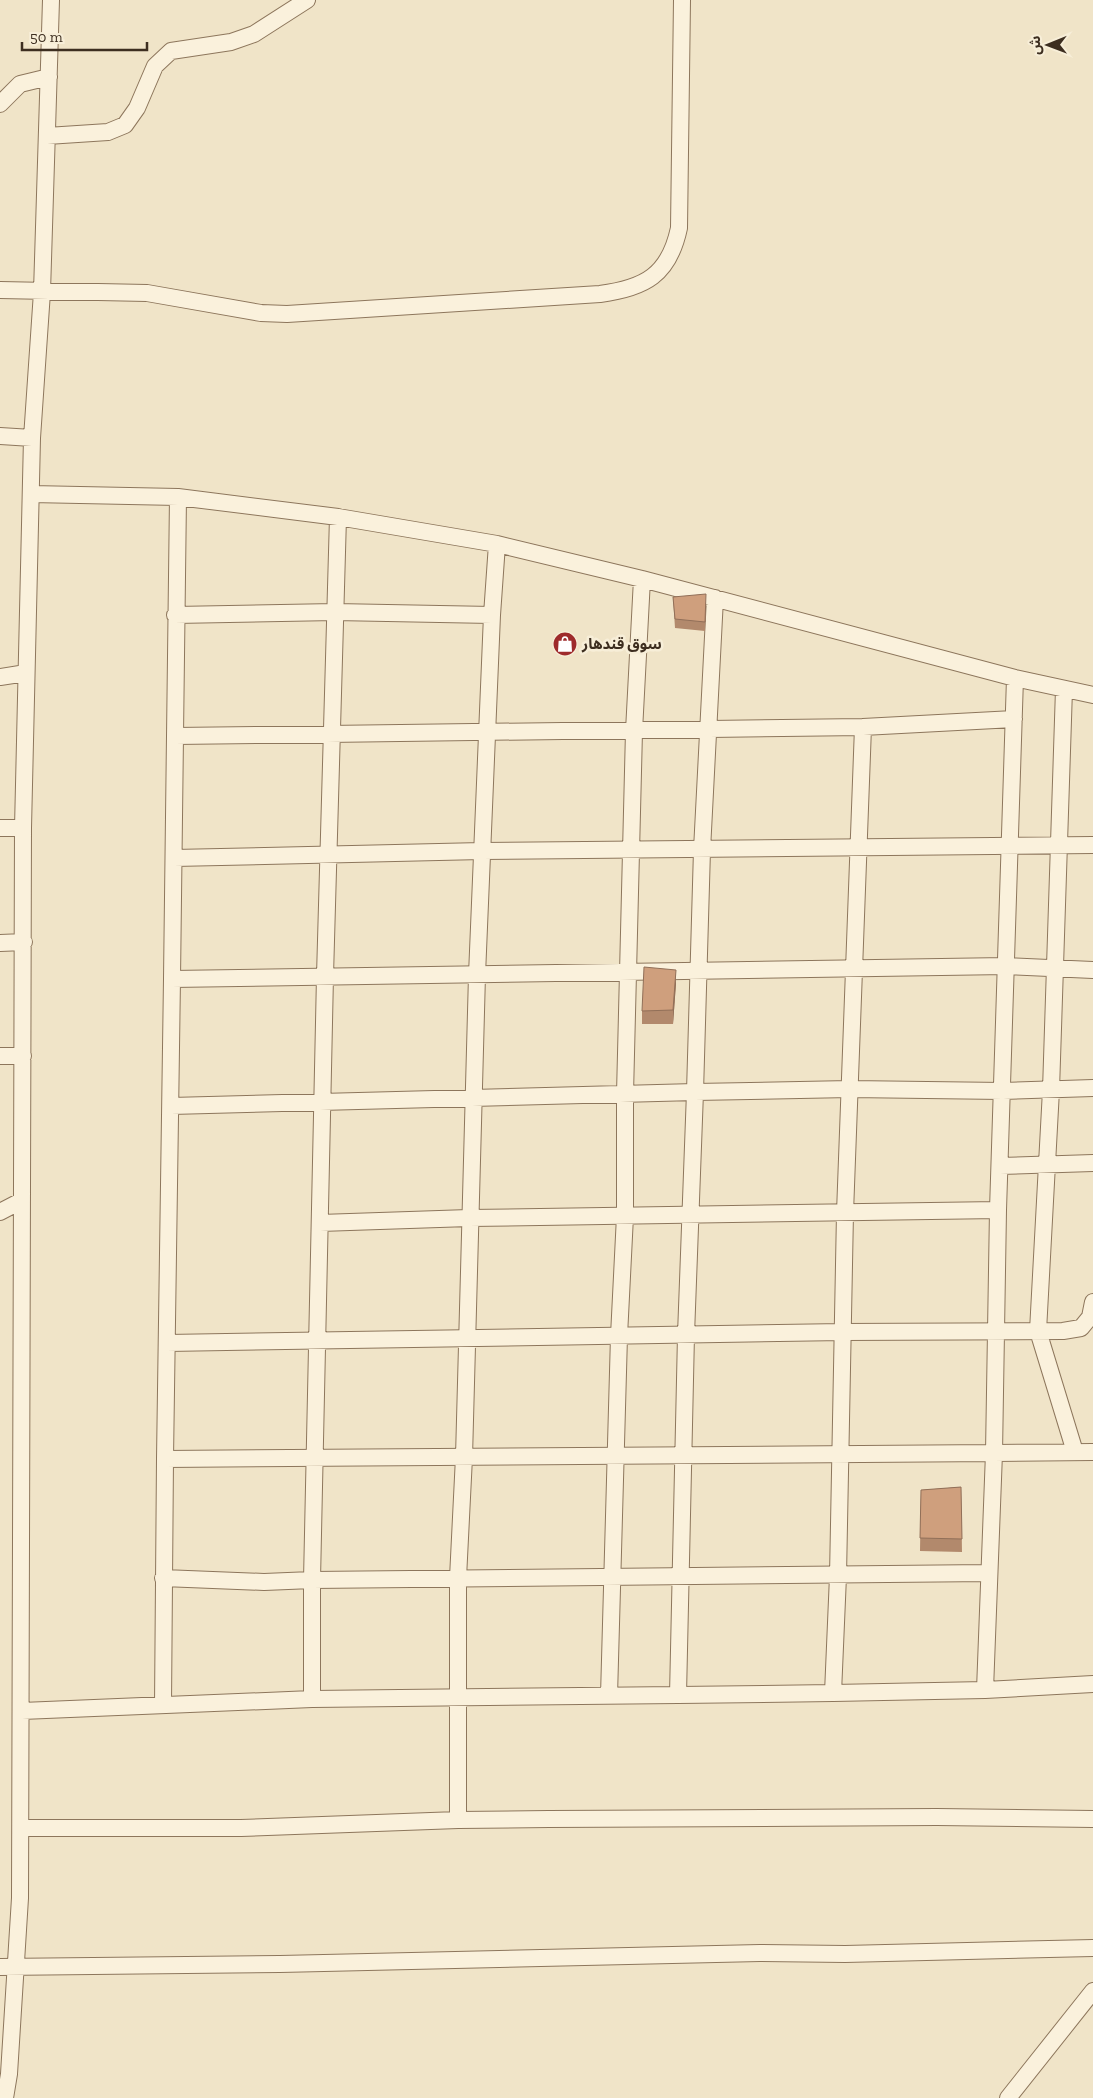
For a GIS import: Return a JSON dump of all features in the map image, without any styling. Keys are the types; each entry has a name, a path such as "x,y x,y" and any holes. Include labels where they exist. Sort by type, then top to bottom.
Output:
{"street":[{"path":"5,2098 9,2074 8,1966 21,1828 21,1202 24,942 23,828 26,673 32,438 42,292 51,0"},
{"path":"47,136 108,132 125,124 137,108 154,66 172,51 231,42 254,34 307,0"},
{"path":"0,290 146,292 261,313 287,314 626,291 662,269 674,250 679,228 682,0"},
{"path":"0,104 20,84 49,77"},
{"path":"0,436 32,438"},
{"path":"31,494 178,497 338,516 497,544 642,579 1015,678 1093,694"},
{"path":"163,1705 163,1578 178,497"},
{"path":"312,1699 312,1580 325,976 338,516"},
{"path":"458,1820 458,1578 464,1457 477,975 486,731 497,544"},
{"path":"609,1696 614,1577 619,1336 626,1216 625,1094 633,851 634,730 642,579"},
{"path":"678,1695 686,1335 692,1215 702,850 715,598"},
{"path":"175,615 335,612 492,615"},
{"path":"0,677 26,673"},
{"path":"985,1690 994,1453 998,1210 1015,678"},
{"path":"1064,689 1061,845 1054,968 1051,1090 1038,1331 1075,1452"},
{"path":"175,736 863,727 1014,719"},
{"path":"833,1693 838,1576 852,969 863,727"},
{"path":"0,828 23,828"},
{"path":"174,858 482,851 1093,845"},
{"path":"0,943 24,942"},
{"path":"172,978 699,972 1006,966 1093,970"},
{"path":"0,1056 23,1056"},
{"path":"171,1106 695,1092 850,1089 1003,1091 1093,1088"},
{"path":"1000,1166 1093,1163"},
{"path":"0,1212 21,1202"},
{"path":"320,1223 470,1218 998,1210"},
{"path":"167,1343 843,1332 1038,1331 1081,1328 1090,1317 1093,1302"},
{"path":"165,1458 464,1457 683,1453 1093,1452"},
{"path":"163,1578 264,1582 458,1578 838,1576 988,1573"},
{"path":"22,1711 312,1699 833,1693 985,1690 1093,1684"},
{"path":"21,1828 241,1828 458,1820 927,1817 1093,1819"},
{"path":"8,1966 280,1964 760,1952 845,1954 1093,1948"},
{"path":"1008,2098 1093,1991"}],"building":[{"path":"706,594 705,622 675,619 673,597"},
{"path":"644,967 676,970 673,1010 642,1011"},
{"path":"961,1487 962,1539 920,1538 921,1490"}],"place":[{"name":"سوق قندهار","path":"565,644"}]}
